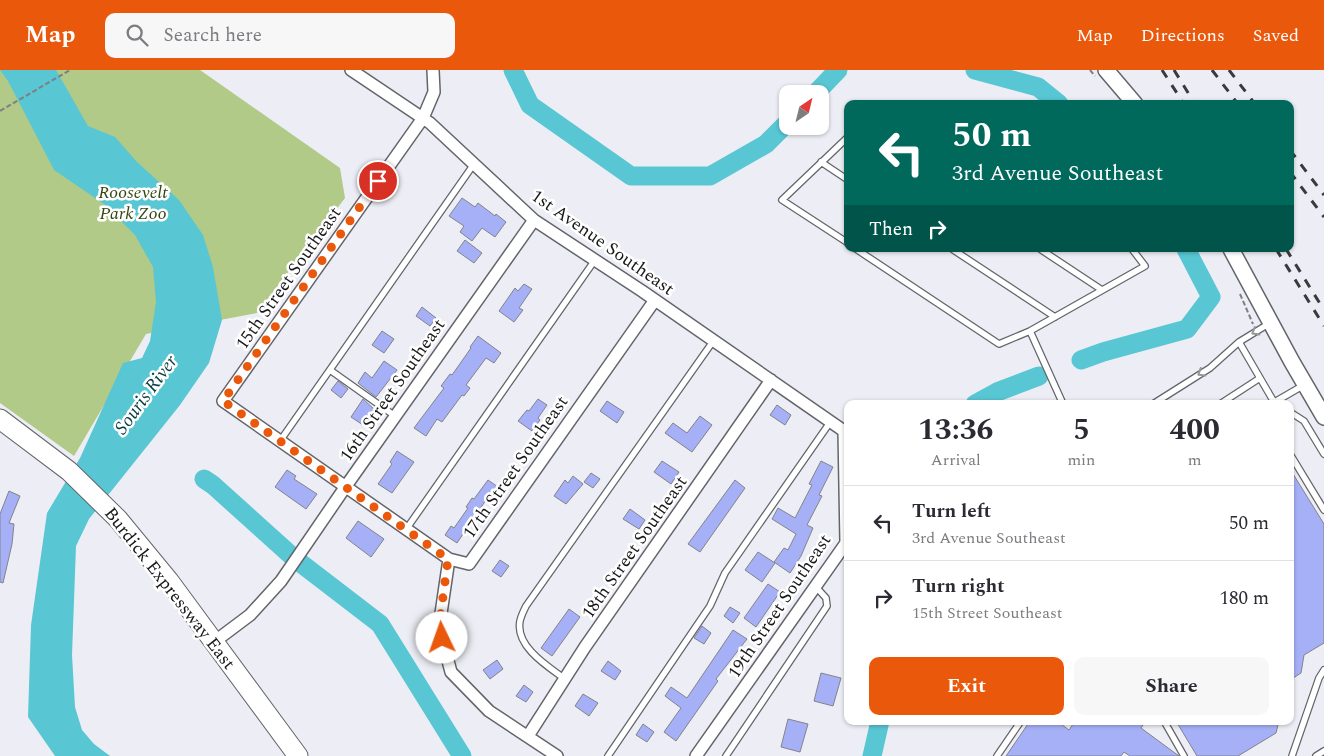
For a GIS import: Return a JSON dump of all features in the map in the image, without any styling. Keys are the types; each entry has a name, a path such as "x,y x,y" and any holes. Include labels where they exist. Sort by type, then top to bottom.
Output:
{"main road":[{"name":"Burdick Expressway East","path":"0,419 69,472 118,519 143,548 298,756"}],"street":[{"name":"1st Avenue Southeast","path":"351,70 430,123 534,220 655,300 844,430"},
{"name":"15th Street Southeast","path":"280,441 223,401 423,118 434,92 433,70"},
{"path":"1106,70 1132,100"},
{"name":"16th Street Southeast","path":"214,642 250,615 281,581 534,220"},
{"path":"1233,252 1324,417"},
{"name":"17th Street Southeast","path":"448,559 468,564 655,300"},
{"name":"18th Street Southeast","path":"528,736 564,679 771,380"},
{"path":"280,441 448,559 439,627 451,672 489,711 557,756"},
{"name":"19th Street Southeast","path":"696,756 844,545"}],"lane":[{"path":"844,142 782,200 844,240"},
{"path":"821,162 844,177"},
{"path":"280,441 474,164"},
{"path":"861,252 999,344 1030,331 1145,266 1134,252"},
{"path":"957,252 1055,316"},
{"path":"1045,252 1102,290"},
{"path":"406,528 595,260"},
{"path":"1159,400 1210,368 1238,342 1271,322"},
{"path":"1030,331 1061,400"},
{"path":"564,679 534,656 523,641 520,622 526,606 714,340"},
{"path":"1238,342 1272,400"},
{"path":"330,370 395,416"},
{"path":"1226,400 1260,378"},
{"path":"1279,400 1305,385"},
{"path":"1294,415 1304,421 1324,454"},
{"path":"608,756 710,606 725,573 831,421"},
{"path":"1294,460 1322,501 1324,510"},
{"path":"726,756 827,606 826,598 816,587"},
{"path":"1292,756 1319,678 1324,670"},
{"path":"998,756 1018,725"},
{"path":"1166,725 1184,756"},
{"path":"1316,756 1324,751"}],"path":[{"path":"0,111 70,70"}],"green space":[{"name":"Roosevelt Park Zoo","path":"0,70 200,70 340,168 345,198 257,313 146,334 74,456 0,403"}],"water":[{"name":"Souris River","path":"0,70 56,70 88,126 115,137 137,162 179,200 203,235 213,267 222,320 209,363 180,405 89,519 76,546 72,655 75,707 82,730 94,744 110,756 55,756 28,717 31,625 47,513 80,458 123,363 142,358 150,341 156,302 153,267 135,235 104,204 54,170 8,81"}],"building":[{"path":"462,198 475,207 478,203 506,222 495,237 482,228 472,241 460,232 464,226 449,216"},
{"path":"465,240 482,253 474,263 457,251"},
{"path":"524,284 532,289 519,308 523,310 514,322 499,311 515,288 518,291"},
{"path":"422,307 436,318 430,326 416,316"},
{"path":"382,331 394,339 384,353 372,345"},
{"path":"478,336 501,353 494,363 486,358 466,385 470,388 464,396 462,395 442,422 437,419 426,436 414,428 444,388 441,386 450,374 452,375"},
{"path":"384,361 397,370 376,397 358,383 365,372 372,378"},
{"path":"338,381 348,389 341,398 331,390"},
{"path":"363,399 374,409 363,425 351,417"},
{"path":"538,399 547,405 532,431 518,421"},
{"path":"607,401 624,412 617,423 600,411"},
{"path":"777,405 791,415 785,425 770,415"},
{"path":"700,416 712,425 692,452 665,433 673,423 687,433"},
{"path":"397,451 414,462 392,493 378,484 392,464 390,462"},
{"path":"662,461 679,472 671,484 654,472"},
{"path":"821,461 833,467 819,495 822,496 807,525 813,528 801,556 790,573 774,562 784,548 788,550 796,534 772,519 778,508 795,518 812,485 809,484"},
{"path":"287,470 296,476 294,479 317,494 306,509 275,487"},
{"path":"591,473 600,479 593,488 584,482"},
{"path":"1294,475 1324,524 1324,643 1304,655 1301,673 1294,677"},
{"path":"573,476 583,484 566,504 554,496 565,480 568,483"},
{"path":"488,480 498,487 490,498 488,497 457,543 445,535 451,526 454,528 468,508 466,507 472,498 474,499"},
{"path":"735,480 745,488 700,552 688,544"},
{"path":"9,491 20,496 9,523 14,524 12,544 3,583 0,582 0,514"},
{"path":"630,509 645,520 639,529 623,519"},
{"path":"358,521 384,539 371,557 346,538"},
{"path":"758,552 775,563 762,582 745,570"},
{"path":"500,560 509,566 501,577 492,571"},
{"path":"768,584 780,592 756,627 744,618"},
{"path":"730,607 740,613 733,623 724,616"},
{"path":"569,609 580,617 552,656 541,648"},
{"path":"702,626 711,633 704,644 694,638"},
{"path":"733,630 747,639 716,679 718,681 676,741 664,732 681,708 665,696 671,687 687,698"},
{"path":"497,660 503,669 490,679 483,670"},
{"path":"608,661 621,671 615,680 601,671"},
{"path":"821,673 841,678 833,706 814,701"},
{"path":"524,685 533,692 526,702 516,696"},
{"path":"583,694 598,703 589,716 575,706"},
{"path":"788,719 808,724 800,752 781,747"},
{"path":"643,724 654,732 647,742 636,735"},
{"path":"1027,725 1062,725 1069,730 1072,725 1143,725 1141,728 1179,756 1130,756 1124,752 1121,756 1006,756"},
{"path":"1178,725 1278,725 1276,733 1238,756 1197,756"}],"waterway":[{"path":"513,70 530,105 631,176 710,176 766,144 779,131"},
{"path":"824,85 838,70"},
{"path":"975,70 1038,87 1054,100"},
{"path":"1081,360 1103,352 1187,329 1211,297 1188,252"},
{"path":"982,400 997,392 1039,376"},
{"path":"204,479 294,558 380,624 462,756"},
{"path":"872,756 879,725"}],"railway":[{"path":"1162,70 1181,100"},
{"path":"1174,70 1193,100"},
{"path":"1212,70 1235,100"},
{"path":"1229,70 1252,100"},
{"path":"1294,155 1324,195"},
{"path":"1294,177 1324,217"},
{"path":"1278,252 1324,326"},
{"path":"1288,252 1324,310"}],"route":[{"path":"378,181 223,401 448,559 439,627 442,638"}]}
